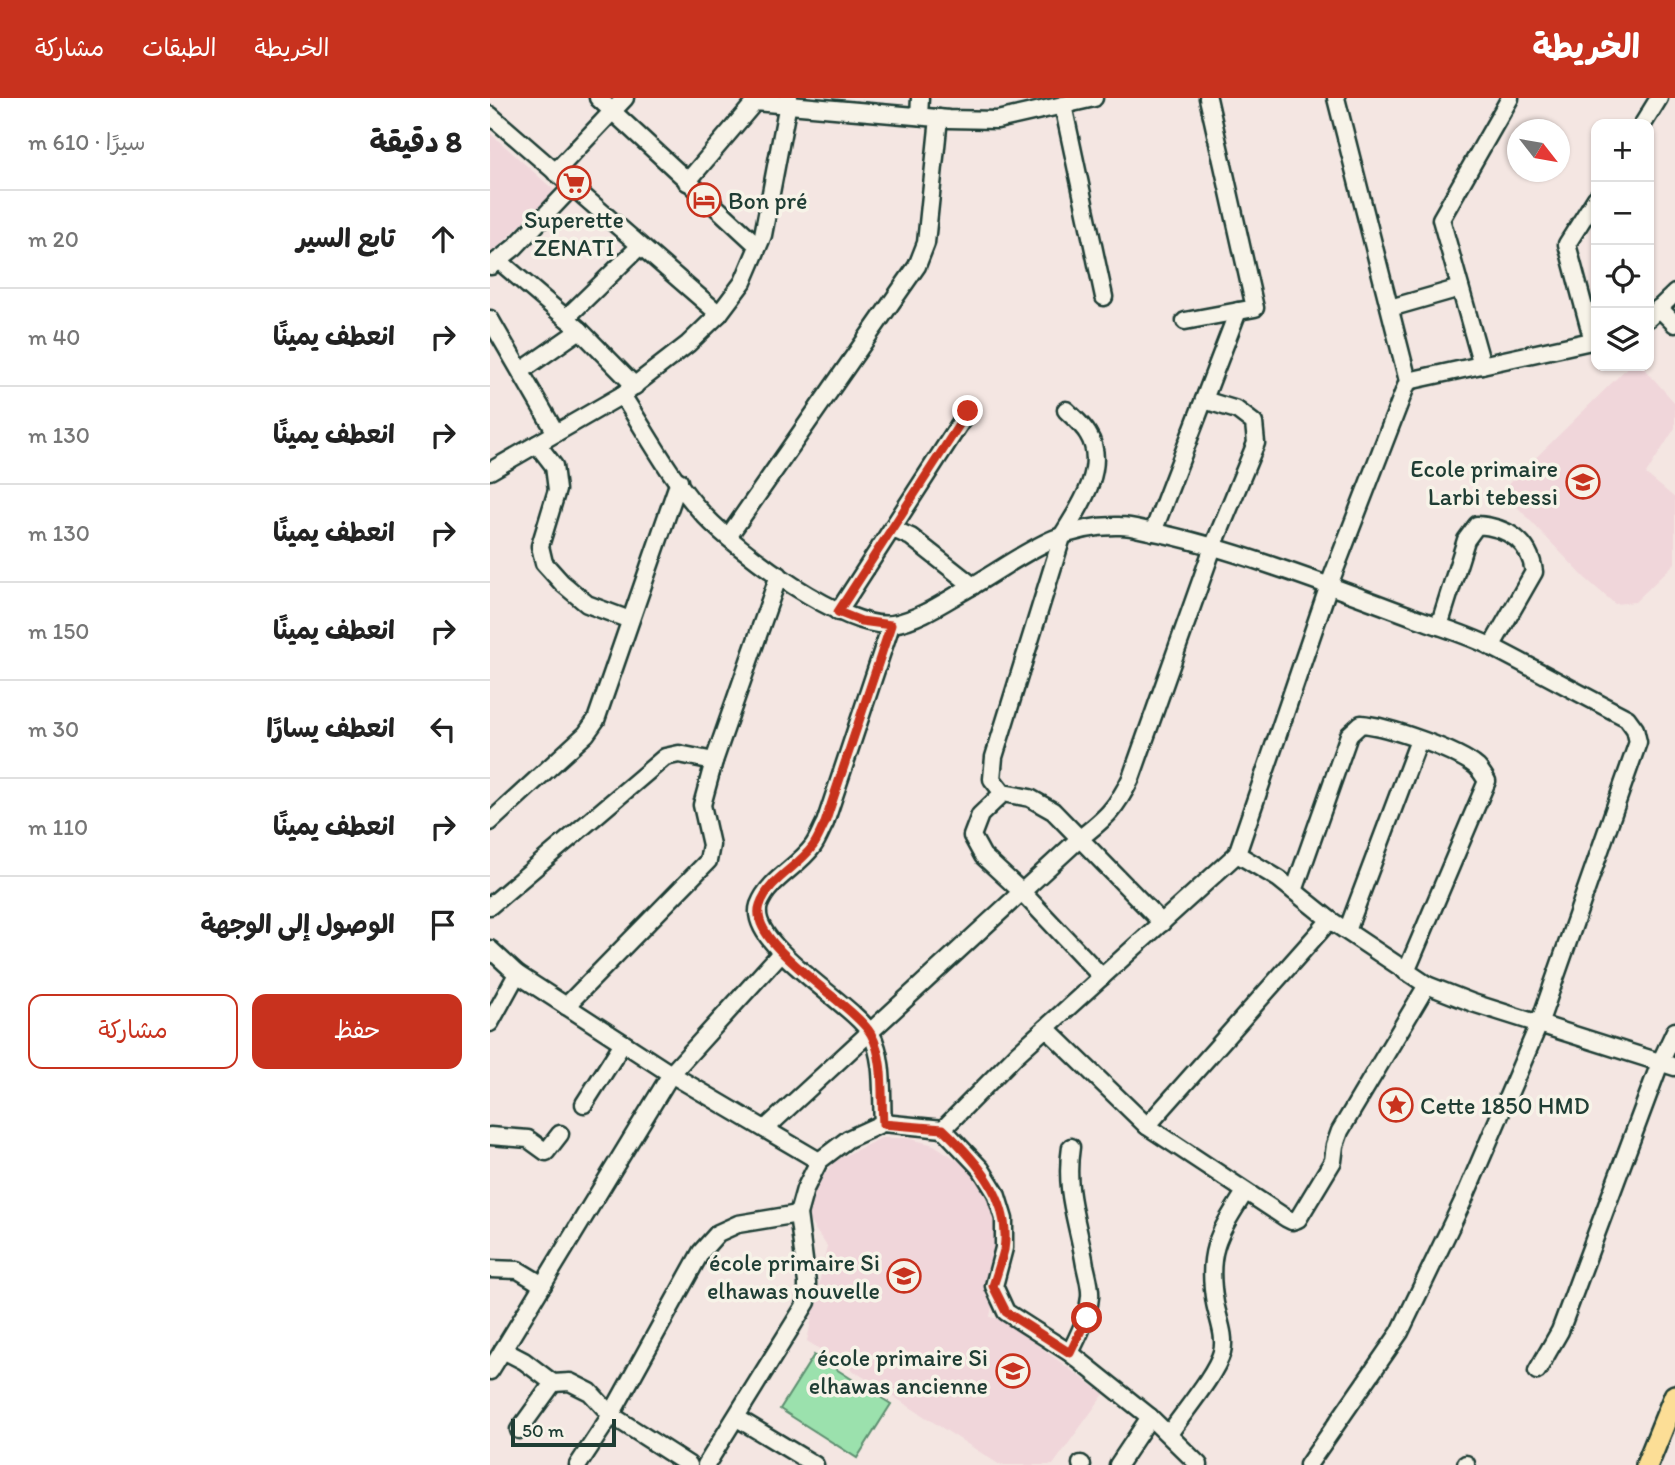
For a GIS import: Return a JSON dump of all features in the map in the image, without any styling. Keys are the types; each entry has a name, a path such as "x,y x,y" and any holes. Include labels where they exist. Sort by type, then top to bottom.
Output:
{"main road":[{"path":"1647,1465 1675,1396"}],"street":[{"path":"598,98 758,246"},
{"path":"555,172 625,98"},
{"path":"919,116 920,98"},
{"path":"687,182 755,102 788,102 939,118 997,120 1029,106 1063,105 1094,98"},
{"path":"1185,321 1255,308 1208,98"},
{"path":"943,1129 1046,1028 1237,854 1329,585 1408,381 1336,98"},
{"path":"1482,365 1441,219 1510,98"},
{"path":"1646,119 1659,98"},
{"path":"490,471 629,390 688,344 719,314 743,282 763,235 788,102"},
{"path":"1063,105 1104,297"},
{"path":"490,115 719,314"},
{"path":"728,537 918,266 926,243 939,118"},
{"path":"572,187 515,247 494,264 580,330 629,390 678,481 704,515 743,551 838,612 861,621 891,625 922,615 973,586 1017,556 1063,534 1085,527 1122,526 1213,547 1329,585 1439,626 1491,647 1626,718 1634,729 1638,742 1539,1024 1463,1201 1400,1332 1308,1465"},
{"path":"1591,206 1567,244 1591,326"},
{"path":"566,318 639,247"},
{"path":"1390,308 1460,288"},
{"path":"1675,293 1654,313 1675,324"},
{"path":"1153,532 1238,311"},
{"path":"490,318 497,345 521,371 556,433"},
{"path":"521,371 580,330"},
{"path":"1408,381 1591,341"},
{"path":"765,1129 871,1034 1079,839 1108,816 1121,798 1131,778 1213,547 1256,443 1254,423 1237,410 1204,400"},
{"path":"1066,410 1089,434 1096,462 1084,501 1063,534 994,757 992,779 1003,793 1030,798 1052,811 1162,923"},
{"path":"838,612 968,411"},
{"path":"537,444 554,466 557,489 540,546 544,563 587,604 629,620"},
{"path":"490,821 586,734 596,720 678,481"},
{"path":"1439,626 1466,540 1478,525 1498,526 1525,546 1532,559 1534,572 1491,647"},
{"path":"893,529 911,537 973,586"},
{"path":"566,1006 708,861 711,845 702,805 714,761 779,575"},
{"path":"883,1124 878,1052 871,1034 857,1018 781,953 763,928 758,909 765,892 813,847 825,823 891,625"},
{"path":"1294,891 1349,735 1361,724 1377,725 1464,758 1479,769 1486,781 1406,972"},
{"path":"1348,931 1419,740"},
{"path":"490,906 665,757 679,754 714,761"},
{"path":"1003,793 980,816 972,836 983,856 1102,977"},
{"path":"1237,854 1279,878 1330,920 1427,985 1473,1003 1667,1065"},
{"path":"1147,1126 1330,920"},
{"path":"490,949 517,974 671,1074 819,1161"},
{"path":"490,1371 671,1074 781,953"},
{"path":"490,1023 517,974"},
{"path":"1046,1028 1147,1126 1292,1221 1298,1219 1333,1161 1340,1132 1427,985"},
{"path":"1537,1370 1560,1331 1667,1065 1675,1031"},
{"path":"584,1104 623,1043"},
{"path":"706,1465 807,1302 807,1283 797,1214 805,1189 819,1161 848,1139 883,1124 943,1129 981,1169 996,1193 1004,1219 1004,1248 993,1286 1006,1312 1070,1353 1150,1417 1199,1465"},
{"path":"490,1136 528,1139 547,1152 560,1134"},
{"path":"1070,1353 1087,1318 1090,1293 1082,1245 1069,1196 1067,1171 1071,1147"},
{"path":"1169,1434 1217,1364 1222,1350 1211,1259 1219,1235 1245,1192"},
{"path":"578,1465 611,1415 709,1242 718,1233 738,1224 797,1214"},
{"path":"490,1269 518,1270 543,1285"},
{"path":"503,1350 524,1361 553,1383 570,1382 590,1392 611,1415 689,1465"},
{"path":"519,1430 553,1383"},
{"path":"1118,1465 1150,1417"},
{"path":"737,1418 815,1465"}],"shaded area":[{"path":"490,133 555,191 490,255"},
{"name":"Ecole primaire Larbi tebessi","path":"1624,371 1646,371 1675,403 1675,428 1646,474 1675,498 1675,563 1635,602 1615,604 1585,578 1502,491"},
{"name":"école primaire Si elhawas nouvelle","path":"881,1138 907,1138 934,1145 977,1173 993,1209 996,1242 985,1288 992,1306 990,1317 1003,1320 1104,1394 1053,1465 1000,1465 807,1341 827,1246 804,1214 814,1187 836,1160"}],"green space":[{"path":"814,1355 891,1404 857,1458 780,1409"}],"place":[{"name":"Superette ZENATI","path":"574,183"},
{"name":"Bon pré","path":"704,200"},
{"name":"Ecole primaire Larbi tebessi","path":"1583,482"},
{"name":"Cette 1850 HMD","path":"1396,1105"},
{"name":"école primaire Si elhawas nouvelle","path":"904,1276"},
{"name":"école primaire Si elhawas ancienne","path":"1013,1371"}],"route":[{"path":"968,411 838,612 861,621 891,625 825,823 813,847 765,892 758,909 763,928 781,953 857,1018 871,1034 878,1052 883,1124 943,1129 981,1169 996,1193 1004,1219 1004,1248 993,1286 1006,1312 1070,1353 1087,1318"}]}
